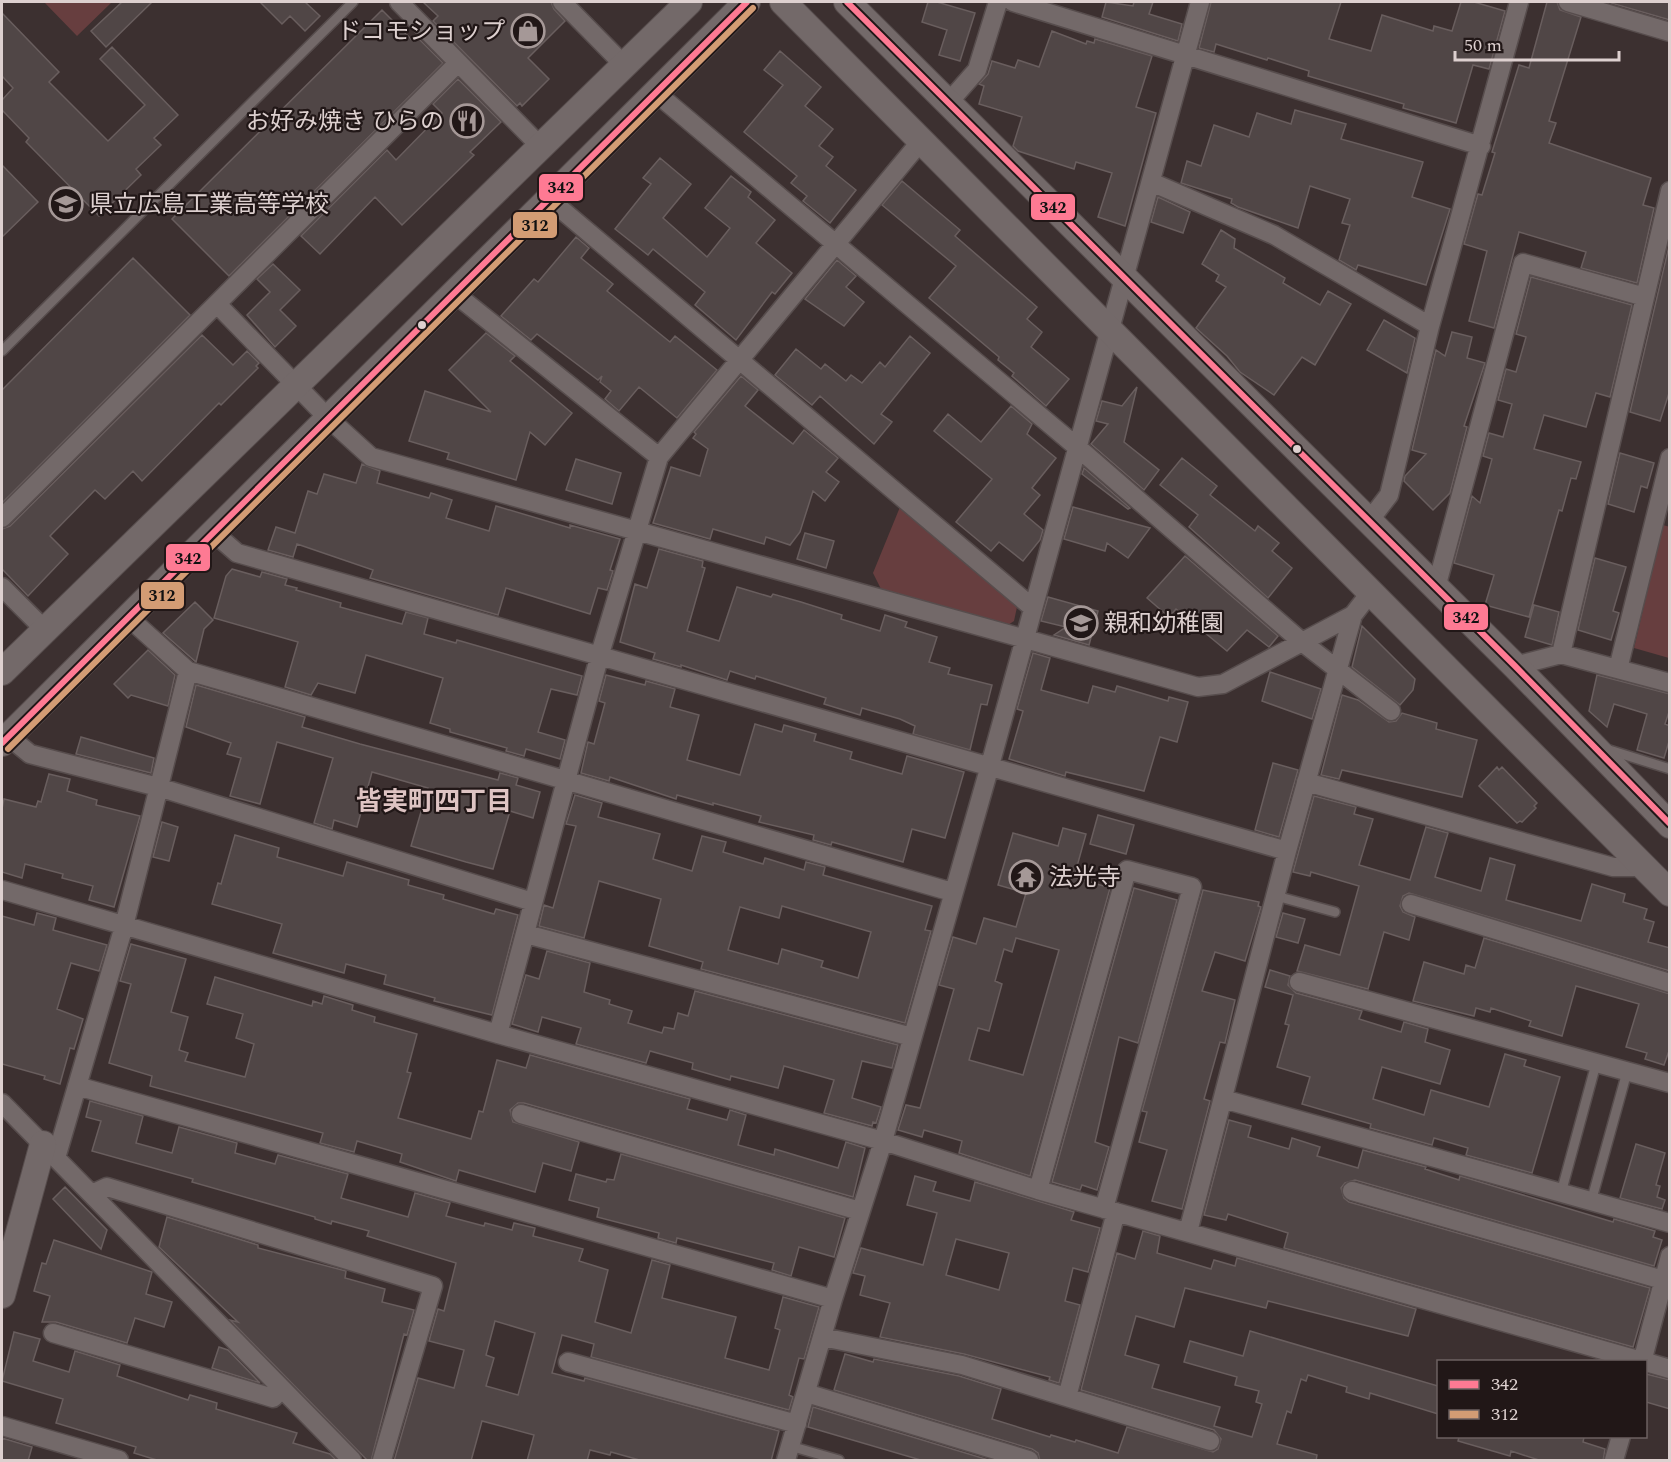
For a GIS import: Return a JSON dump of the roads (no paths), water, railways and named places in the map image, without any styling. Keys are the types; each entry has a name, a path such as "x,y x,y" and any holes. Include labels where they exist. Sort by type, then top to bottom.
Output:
{"street":[{"path":"399,2 541,147"},
{"path":"562,2 624,65"},
{"path":"2,672 688,2"},
{"path":"534,902 158,787 30,754 5,740 747,2"},
{"path":"783,2 1670,893"},
{"path":"847,2 1515,666 1670,825"},
{"path":"948,103 977,70 998,2"},
{"path":"1013,2 1481,146"},
{"path":"788,1453 833,1299 883,1141 952,892 989,769 1200,2"},
{"path":"1369,521 1389,495 1430,326 1520,2"},
{"path":"1568,2 1670,32"},
{"path":"2,519 458,63"},
{"path":"656,92 1077,447 1302,642 1391,711"},
{"path":"498,1034 600,654 659,456 921,141"},
{"path":"1151,182 1274,235 1430,326"},
{"path":"1561,654 1670,191"},
{"path":"549,199 1033,608"},
{"path":"1436,588 1523,263 1645,297"},
{"path":"454,293 659,456"},
{"path":"217,304 328,418 371,456 635,532 1024,637 1198,687 1223,684 1353,615"},
{"path":"1618,669 1670,458"},
{"path":"213,532 237,553 600,654 989,769 1287,851"},
{"path":"2,587 45,630"},
{"path":"1188,1232 1287,851 1353,615 1370,593"},
{"path":"129,617 188,670 952,892"},
{"path":"1515,666 1561,654 1670,683"},
{"path":"2,1295 50,1151 77,1086 124,926 188,670"},
{"path":"1306,782 1613,867 1644,867"},
{"path":"1038,1190 1127,870 1192,887 1110,1210 1066,1397"},
{"path":"2,890 498,1034 883,1141 1038,1190 1639,1360"},
{"path":"1411,904 1670,983"},
{"path":"526,934 912,1037"},
{"path":"1299,982 1670,1083"},
{"path":"77,1086 833,1299"},
{"path":"1223,1099 1670,1223"},
{"path":"5,1111 50,1151 352,1461"},
{"path":"521,1114 860,1211"},
{"path":"92,1194 107,1187 433,1286 382,1461"},
{"path":"1352,1191 1664,1292"},
{"path":"1643,1360 1664,1292 1670,1256"},
{"path":"52,1333 273,1398 282,1389"},
{"path":"822,1337 962,1365 1210,1442"},
{"path":"568,1362 797,1424"},
{"path":"1647,1362 1670,1369"},
{"path":"806,1393 1029,1461"},
{"path":"2,1426 119,1461"},
{"path":"1614,1461 1621,1438"}],"lane":[{"path":"2,351 353,2"},
{"path":"1592,745 1670,769"},
{"path":"1276,896 1335,912"},
{"path":"1561,1193 1596,1064"},
{"path":"1591,1202 1627,1072"},
{"path":"788,1453 839,1461"}],"place":[{"name":"ドコモショップ","path":"528,31"},
{"name":"お好み焼き ひらの","path":"467,121"},
{"name":"県立広島工業高等学校","path":"66,204"},
{"name":"親和幼稚園","path":"1081,623"},
{"name":"法光寺","path":"1026,877"}],"district":[{"name":"皆実町四丁目","path":"434,801"}]}
